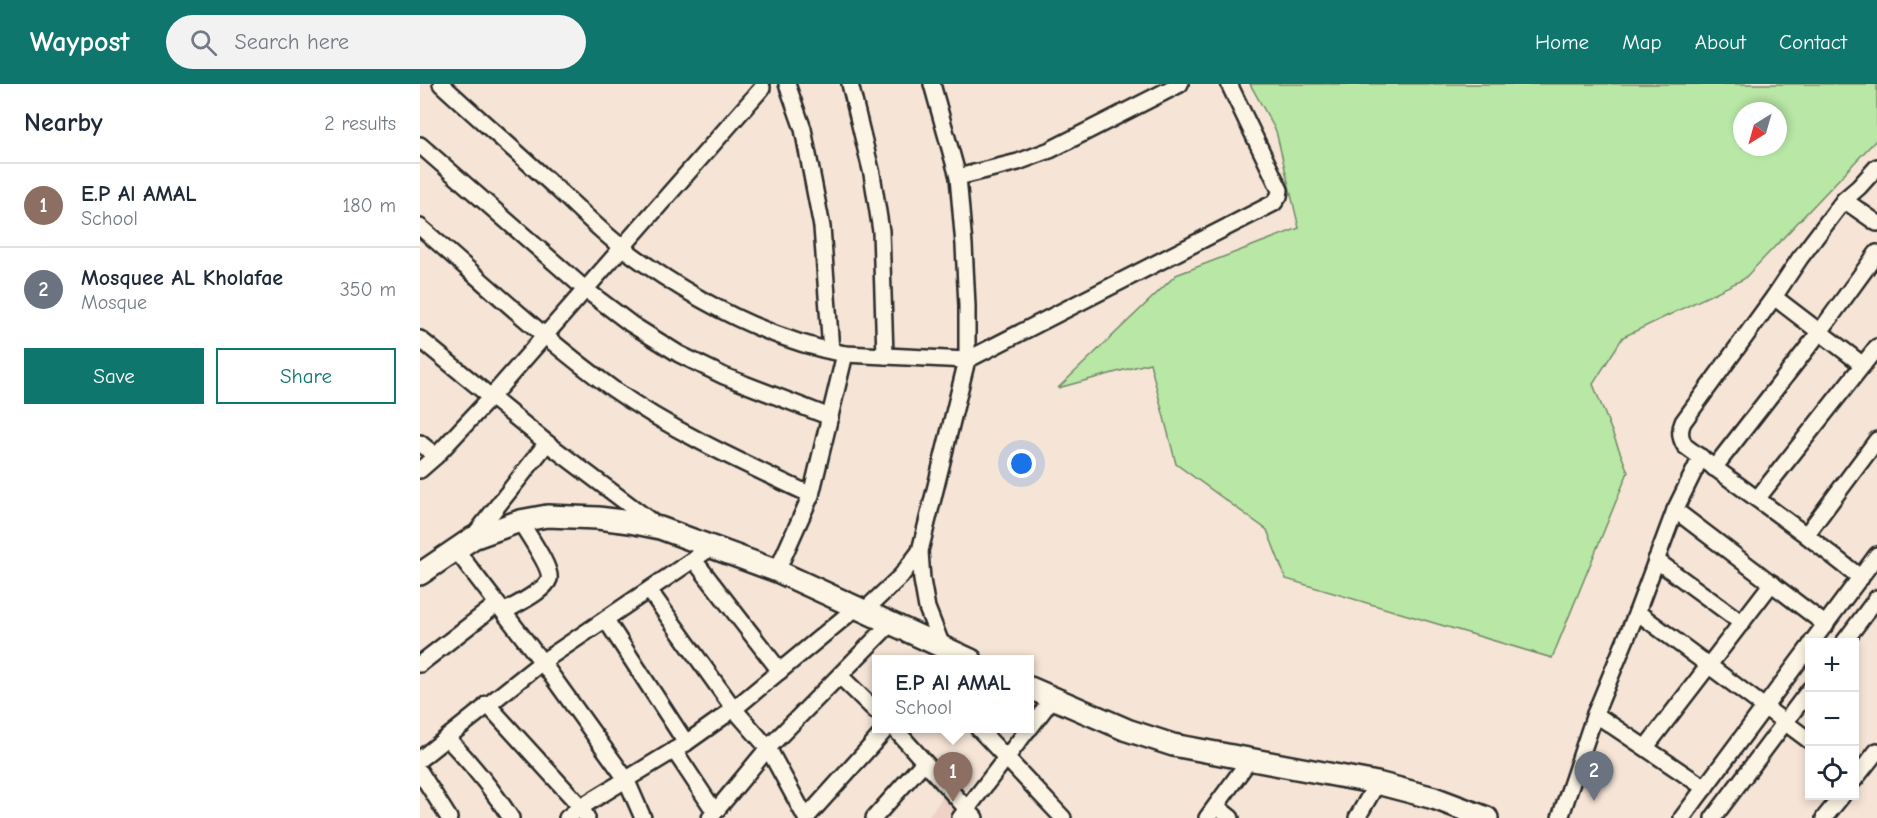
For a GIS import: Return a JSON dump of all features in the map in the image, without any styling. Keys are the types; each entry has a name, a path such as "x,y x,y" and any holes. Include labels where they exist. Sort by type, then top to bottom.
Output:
{"main road":[{"path":"420,574 464,544 519,521 547,516 598,518 660,528 712,547 777,572 956,655"},
{"path":"1034,690 1127,730 1173,745 1377,783 1434,798 1475,816"}],"street":[{"path":"441,84 623,248 685,290 726,313 780,335 838,352 967,360 1274,203 1280,196 1280,190 1229,84"},
{"path":"420,470 491,397 586,290 760,86 771,91 780,89 786,84 802,129 815,184 838,352 830,417 811,495 777,572"},
{"path":"850,84 872,174 881,231 885,356"},
{"path":"932,84 958,177 964,245 967,360 920,551 927,608 956,655"},
{"path":"958,177 1018,162 1050,150 1180,84"},
{"path":"420,145 586,290 631,324 679,354 724,376 830,417"},
{"path":"1815,638 1871,567 1806,535 1684,446 1681,426 1800,258 1844,200 1877,167"},
{"path":"1844,200 1877,222"},
{"path":"420,227 544,336 613,389 651,414 711,447 811,495"},
{"path":"1714,468 1819,333 1877,253"},
{"path":"1774,297 1863,365"},
{"path":"420,339 547,443 660,528"},
{"path":"1757,499 1877,347"},
{"path":"1806,535 1877,440"},
{"path":"420,443 436,456"},
{"path":"547,443 464,544 500,608 626,778 644,818"},
{"path":"1560,818 1595,714 1637,612 1675,510 1701,457"},
{"path":"1675,510 1826,625"},
{"path":"420,664 500,608 536,592 549,578 548,568 519,521"},
{"path":"420,759 542,662 712,547"},
{"path":"567,818 584,812 626,778 680,746 734,709 901,576 920,551"},
{"path":"694,560 780,671"},
{"path":"1656,560 1742,623"},
{"path":"1646,747 1772,583"},
{"path":"649,590 734,709 768,748 806,818 883,733"},
{"path":"1847,638 1877,598"},
{"path":"1637,612 1805,738"},
{"path":"606,620 680,746 712,815 768,748 891,623"},
{"path":"1682,818 1805,651"},
{"path":"840,676 872,707"},
{"path":"1713,818 1807,692"},
{"path":"1034,722 1052,699"},
{"path":"487,704 584,812"},
{"path":"1595,714 1705,788"},
{"path":"898,733 967,815 1025,733"},
{"path":"982,733 1063,818"},
{"path":"447,738 485,780 512,818"},
{"path":"1859,772 1877,751"},
{"path":"1232,818 1212,812 1250,759"},
{"path":"874,818 924,762"},
{"path":"420,772 449,818"},
{"path":"1357,818 1377,783"},
{"path":"1824,818 1838,800"}],"shaded area":[{"path":"951,786 984,818 927,818"}],"green space":[{"path":"1250,84 1877,84 1877,139 1744,279 1623,337 1593,384 1628,472 1552,658 1286,579 1267,530 1176,464 1150,363 1058,388 1176,275 1299,228 1276,131"}],"place":[{"name":"Mosquee AL Kholafae","path":"1594,801"},
{"name":"E.P Al AMAL","path":"953,802"}]}
